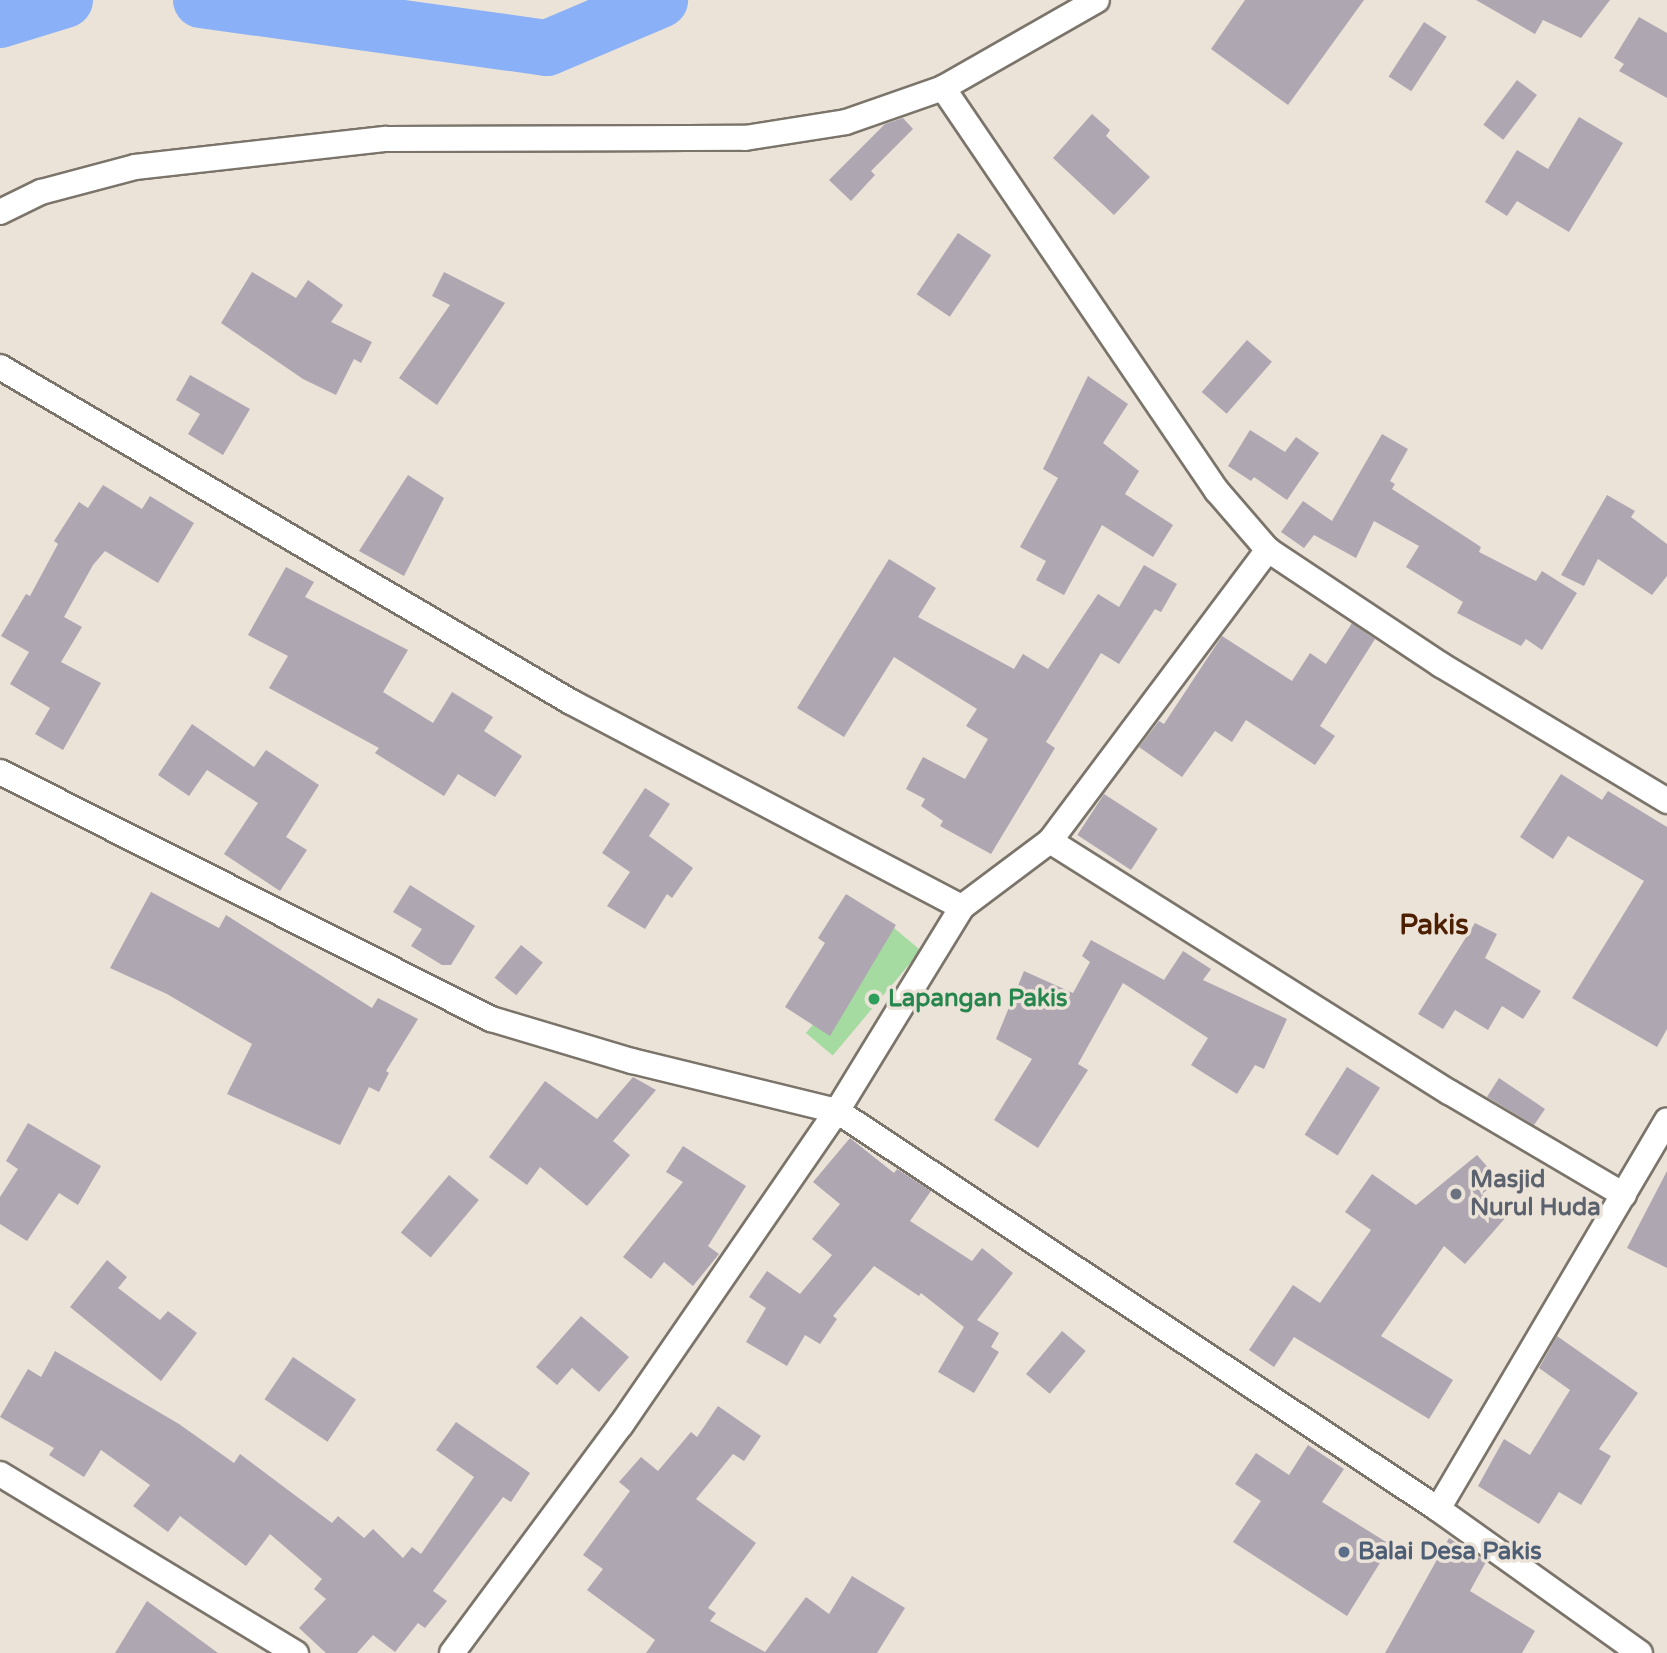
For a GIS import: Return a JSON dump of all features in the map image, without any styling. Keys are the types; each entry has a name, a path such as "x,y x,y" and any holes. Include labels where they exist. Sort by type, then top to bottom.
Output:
{"street":[{"path":"0,212 41,192 135,167 386,139 745,138 846,122 943,88 1097,0"},
{"path":"943,88 1217,491 1268,550 1441,666 1667,802"},
{"path":"0,367 571,702 962,907"},
{"path":"452,1653 621,1425 838,1111 962,907 1050,841 1268,550"},
{"path":"0,772 491,1019 632,1061 838,1111 1438,1509 1640,1653"},
{"path":"1050,841 1449,1092 1624,1195"},
{"path":"1438,1509 1667,1121"},
{"path":"0,1474 296,1653"}],"green space":[{"name":"Lapangan Pakis","path":"894,928 921,950 833,1055 806,1033"}],"building":[{"path":"1245,0 1364,0 1288,105 1211,49"},
{"path":"1476,0 1610,0 1581,38 1543,20 1535,34"},
{"path":"1639,17 1667,33 1667,98 1619,71 1624,64 1614,58"},
{"path":"1424,22 1447,37 1411,91 1389,77"},
{"path":"1517,80 1537,95 1503,140 1483,125"},
{"path":"1092,114 1110,130 1106,136 1150,177 1114,215 1053,158"},
{"path":"1579,117 1623,143 1569,232 1517,201 1507,216 1485,202 1517,150 1548,169"},
{"path":"903,118 913,129 871,171 875,175 851,201 829,180 885,124"},
{"path":"958,233 991,255 950,317 917,294"},
{"path":"252,272 296,298 308,280 343,305 331,322 372,342 361,363 354,359 336,395 303,379 221,323"},
{"path":"444,272 505,303 437,405 399,378 450,305 432,296"},
{"path":"1247,340 1272,362 1227,414 1202,392"},
{"path":"190,375 250,409 223,455 188,434 200,414 176,400"},
{"path":"1088,376 1128,404 1103,443 1139,471 1125,494 1173,525 1153,557 1102,525 1064,595 1036,580 1046,561 1020,547 1058,478 1043,469"},
{"path":"1250,430 1285,452 1296,437 1319,453 1287,500 1254,477 1251,481 1228,466"},
{"path":"1382,434 1408,449 1390,481 1395,484 1392,489 1481,547 1479,552 1536,581 1542,571 1577,593 1542,650 1526,639 1521,646 1457,613 1463,602 1406,567 1419,546 1374,521 1356,558 1314,535 1304,548 1281,532 1303,501 1332,521"},
{"path":"408,475 444,498 404,576 359,551"},
{"path":"103,485 142,509 150,496 194,523 158,583 105,551 93,565 64,617 82,627 61,662 101,683 63,750 35,734 50,708 10,684 29,652 1,636 26,594 30,596 58,544 54,541 79,502 88,508"},
{"path":"1607,495 1635,511 1631,517 1667,544 1667,576 1652,595 1598,559 1584,586 1561,575"},
{"path":"889,559 936,588 918,617 1014,669 1023,654 1048,669 1098,594 1119,607 1144,565 1177,584 1161,612 1155,609 1119,664 1101,653 1046,742 1055,748 991,854 940,826 943,821 921,806 925,799 906,789 923,757 965,779 988,739 966,726 977,709 894,657 844,737 797,708"},
{"path":"286,567 314,582 305,597 408,650 383,692 433,723 452,692 493,717 484,731 522,756 495,797 458,774 444,796 375,753 379,748 269,688 288,656 248,635"},
{"path":"1352,623 1375,639 1320,726 1335,736 1315,765 1246,720 1232,742 1215,731 1182,777 1139,747 1159,721 1164,724 1222,636 1292,681 1310,653 1326,664"},
{"path":"192,724 254,767 266,750 319,785 286,837 307,850 280,891 224,854 258,803 207,770 189,796 158,775"},
{"path":"1561,774 1602,800 1608,791 1667,827 1667,1029 1657,1047 1572,998 1644,881 1568,836 1553,859 1520,837"},
{"path":"645,788 670,804 649,836 693,868 672,898 667,894 645,929 607,906 630,872 602,853"},
{"path":"1104,794 1158,829 1131,870 1077,835"},
{"path":"410,885 475,926 451,965 442,965 411,946 422,929 393,912"},
{"path":"151,892 219,928 226,915 372,1008 378,998 418,1019 386,1071 389,1073 379,1092 369,1087 340,1145 227,1094 252,1044 167,994 110,968"},
{"path":"846,894 896,925 830,1036 785,1007 825,943 818,938"},
{"path":"1475,923 1497,934 1485,958 1541,991 1523,1019 1502,1006 1488,1030 1455,1010 1443,1029 1418,1014"},
{"path":"1091,940 1164,980 1183,951 1211,969 1203,980 1287,1019 1264,1069 1255,1065 1237,1094 1191,1065 1208,1038 1123,983 1078,1064 1088,1070 1038,1148 994,1120 1032,1059 996,1039 1024,971 1073,993 1090,962 1082,956"},
{"path":"521,945 543,963 516,995 495,978"},
{"path":"1347,1067 1380,1088 1338,1156 1305,1135"},
{"path":"633,1077 656,1090 613,1141 630,1155 587,1206 540,1167 527,1185 489,1157 545,1081 597,1119"},
{"path":"1499,1078 1545,1109 1534,1125 1487,1097"},
{"path":"28,1123 101,1166 78,1205 59,1193 27,1241 0,1224 0,1197 18,1169 6,1161"},
{"path":"850,1138 894,1173 897,1169 931,1191 910,1221 972,1261 982,1248 1013,1273 977,1320 999,1333 991,1347 999,1352 974,1393 938,1372 964,1327 921,1293 919,1296 874,1266 833,1316 837,1319 820,1344 805,1335 787,1366 746,1342 766,1308 749,1297 767,1271 800,1294 832,1255 812,1239 840,1204 813,1182"},
{"path":"683,1146 746,1186 708,1246 719,1254 693,1286 664,1262 651,1279 623,1257 683,1182 666,1172"},
{"path":"1477,1155 1499,1180 1482,1194 1507,1216 1465,1264 1444,1246 1381,1336 1453,1380 1429,1419 1294,1337 1274,1367 1249,1350 1293,1285 1320,1303 1371,1230 1345,1212 1372,1174 1416,1205"},
{"path":"1667,1171 1667,1268 1627,1248"},
{"path":"449,1175 479,1200 431,1258 401,1232"},
{"path":"107,1260 127,1277 118,1288 160,1320 168,1311 197,1333 161,1381 70,1307"},
{"path":"581,1316 629,1357 599,1392 572,1368 557,1385 536,1367"},
{"path":"1062,1331 1086,1351 1050,1394 1026,1374"},
{"path":"1557,1336 1638,1393 1599,1449 1611,1456 1581,1505 1559,1492 1539,1524 1478,1486 1504,1439 1530,1455 1570,1390 1539,1368"},
{"path":"55,1351 179,1424 234,1463 240,1454 332,1523 338,1516 364,1538 373,1529 403,1558 412,1547 421,1554 474,1477 436,1450 456,1422 530,1473 511,1502 503,1497 433,1591 447,1601 425,1628 418,1623 395,1652 373,1635 357,1653 326,1653 299,1628 326,1599 314,1589 322,1579 270,1534 246,1566 180,1516 168,1532 133,1506 150,1485 101,1450 84,1477 49,1455 54,1448 0,1417 28,1369 41,1377"},
{"path":"293,1357 356,1399 327,1442 264,1399"},
{"path":"718,1406 761,1436 744,1461 733,1454 696,1499 756,1543 708,1608 716,1613 710,1621 765,1652 806,1597 829,1614 852,1576 905,1608 877,1653 646,1653 655,1640 587,1590 603,1569 583,1555 630,1491 619,1482 641,1457 658,1471 691,1432 697,1437"},
{"path":"1308,1445 1344,1469 1322,1502 1391,1545 1347,1616 1233,1542 1261,1501 1235,1484 1256,1453 1289,1475"},
{"path":"1449,1538 1486,1562 1470,1591 1535,1631 1522,1653 1385,1653"},
{"path":"147,1601 218,1653 115,1653"}],"waterway":[{"path":"0,20 65,0"},
{"path":"201,0 547,48 660,0"}],"place":[{"name":"Lapangan Pakis","path":"874,999"},
{"name":"Masjid Nurul Huda","path":"1456,1194"},
{"name":"Balai Desa Pakis","path":"1344,1552"}],"district":[{"name":"Pakis","path":"1434,925"}]}
